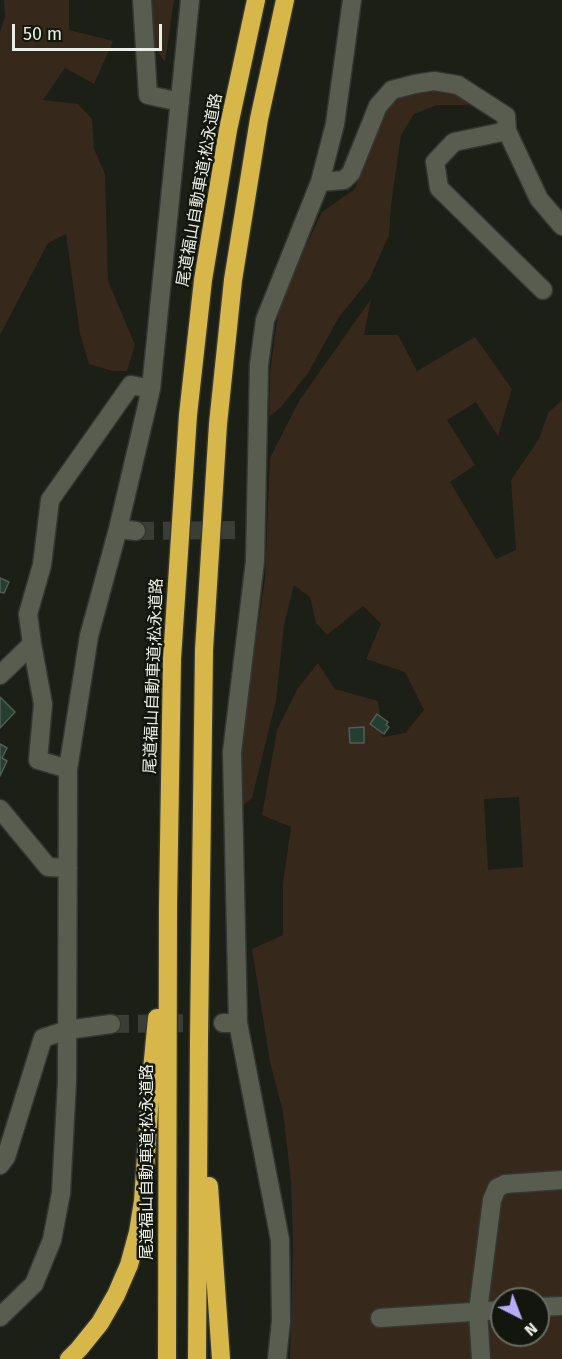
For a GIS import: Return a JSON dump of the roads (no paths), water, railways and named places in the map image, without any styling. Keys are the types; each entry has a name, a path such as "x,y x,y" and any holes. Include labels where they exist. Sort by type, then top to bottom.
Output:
{"highway":[{"name":"尾道福山自動車道;松永道路","path":"167,1359 168,906 172,659 188,415 205,269 228,130 256,0"},
{"path":"197,1359 204,650 218,424 234,268 259,119 285,0"},
{"path":"69,1359 100,1323 116,1295 129,1265 138,1232 143,1201 151,1080 168,906"},
{"path":"199,1038 221,1359"}],"street":[{"path":"142,0 148,95 180,102"},
{"path":"0,1317 34,1284 52,1240 61,1193 67,1081 68,769 89,636 118,529 151,389 190,0"},
{"path":"277,1359 281,1321 280,1240 231,1023 232,752 255,561 247,530 258,365 265,320 320,182 335,124 352,0"},
{"path":"320,182 344,180 351,173 378,106 392,90 434,81 459,86 506,116 507,131 539,200 562,226"},
{"path":"507,131 454,142 435,162 439,188 543,290"},
{"path":"68,769 38,760 43,704 28,614 42,565 50,500 131,385 151,389"},
{"path":"118,529 136,531"},
{"path":"0,675 32,644"},
{"path":"0,809 48,867 68,868"},
{"path":"0,1165 6,1157 43,1038 67,1030 111,1024"},
{"path":"481,1359 478,1311 492,1200 497,1188 505,1184 562,1180"},
{"path":"380,1318 490,1310"}],"tunnel":[{"path":"136,531 238,530"},
{"path":"111,1024 223,1023"}]}
